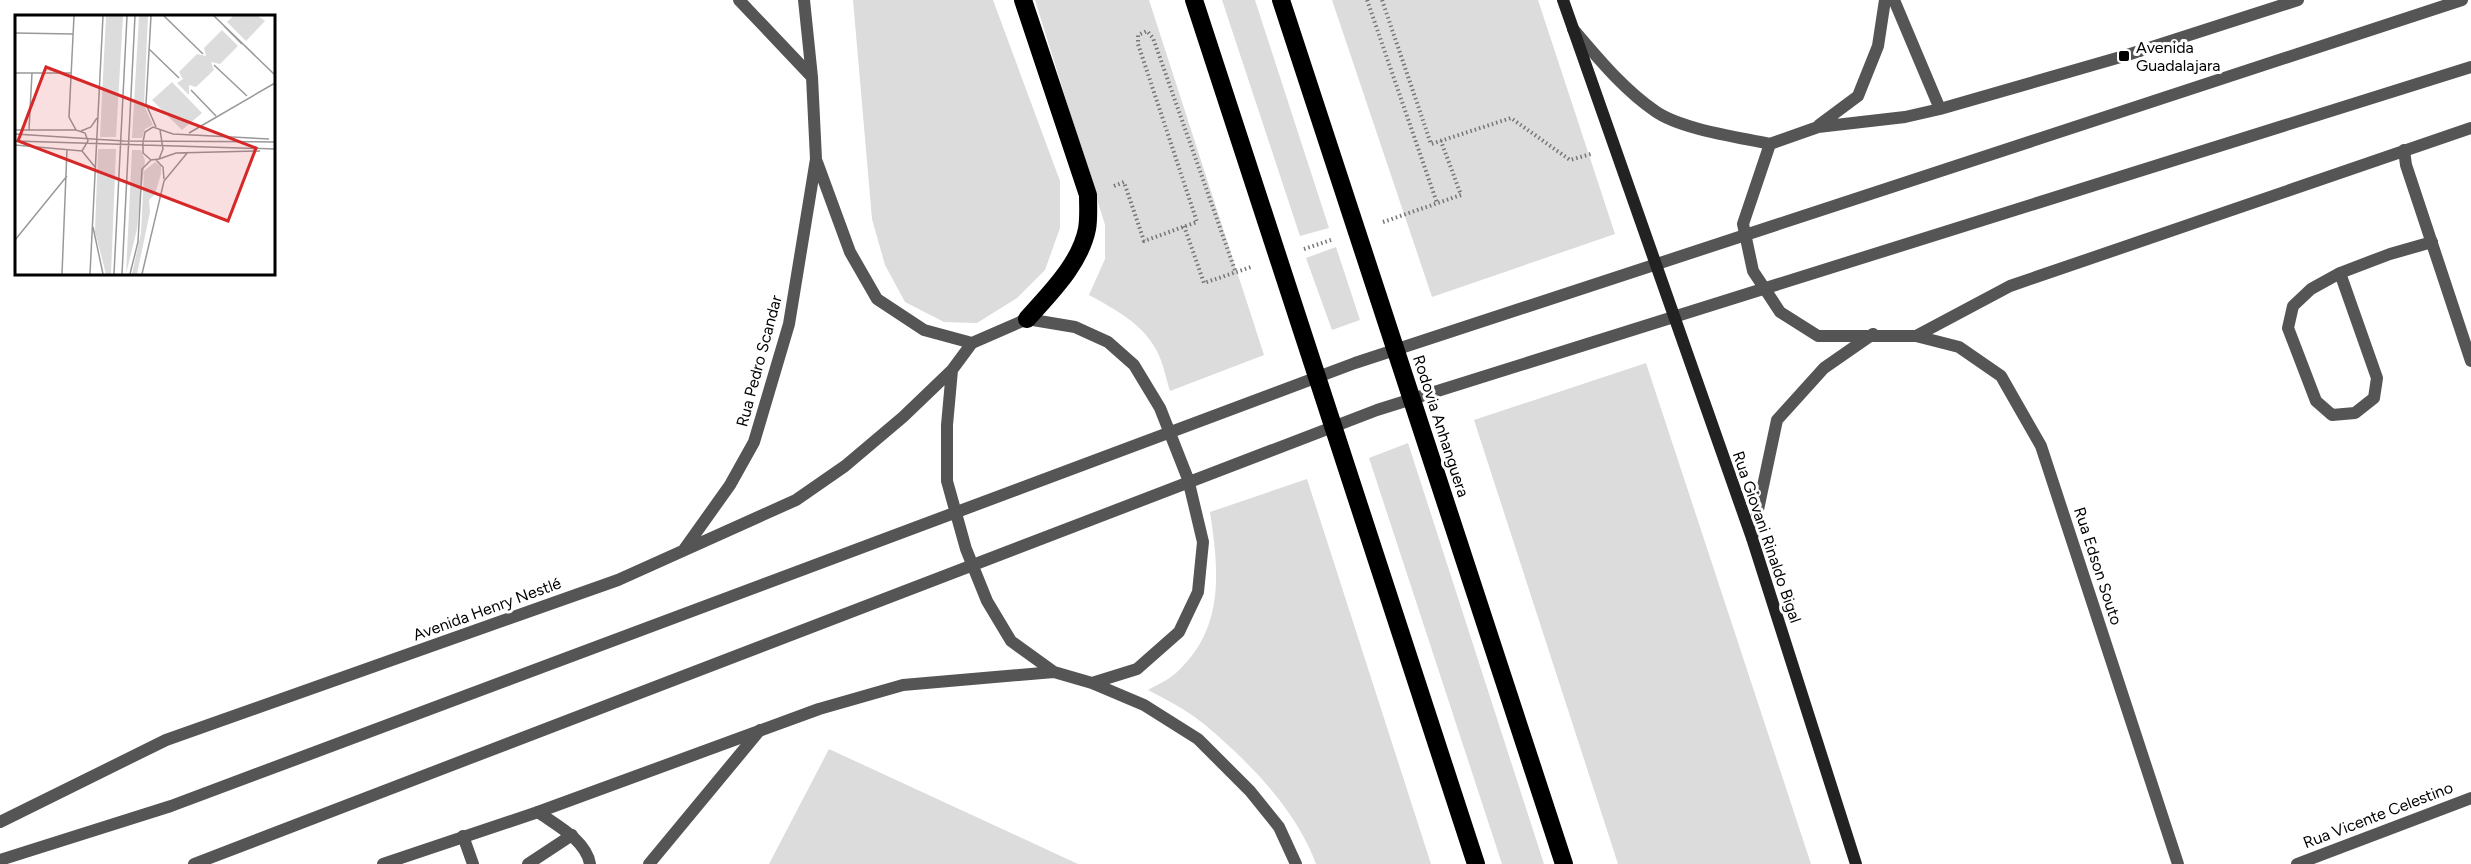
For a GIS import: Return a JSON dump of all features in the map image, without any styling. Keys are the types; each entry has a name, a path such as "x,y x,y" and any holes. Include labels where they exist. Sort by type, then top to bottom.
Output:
{"highway":[{"path":"1023,0 1088,195 1087,228 1077,256 1056,286 1027,319"},
{"path":"1194,0 1476,864"},
{"name":"Rodovia Anhanguera","path":"1281,0 1564,864"}],"main road":[{"name":"Rua Giovani Rinaldo Bigal","path":"1563,0 1752,538 1856,864"}],"street":[{"path":"739,0 812,77"},
{"name":"Rua Pedro Scandar","path":"682,552 730,485 754,441 789,324 816,159 812,77 804,0"},
{"path":"1818,127 1857,96 1878,46 1885,0"},
{"path":"1894,0 1940,110"},
{"path":"1573,29 1612,73 1656,112 1698,129 1770,144 1818,127 1905,117 1940,110 2124,56 2298,0"},
{"path":"0,860 171,806 1355,363 2462,0"},
{"path":"195,864 1377,410 2471,67"},
{"path":"1770,144 1743,224 1753,272 1780,312 1818,336 1873,334 1917,336 2010,286 2471,128"},
{"path":"2404,150 2406,165 2471,361"},
{"name":"Rua Pedro Scandar","path":"816,159 850,252 877,299 924,330 972,343"},
{"path":"2340,273 2377,378 2374,398 2362,408 2355,413 2332,415 2316,401 2288,328 2293,306 2311,289 2340,273 2390,254 2432,242"},
{"path":"972,343 1027,319 1076,327 1108,342 1134,365 1160,408 1188,479 1203,542 1198,592 1179,632 1137,669 1092,683"},
{"path":"1752,538 1777,420 1824,368 1873,334"},
{"name":"Rua Edson Souto","path":"1917,336 1959,347 2001,376 2041,447 2178,864"},
{"name":"Avenida Henry Nestlé","path":"0,822 166,740 618,580 796,500 845,466 903,417 952,370 972,343"},
{"path":"952,370 947,425 946,482 966,549 987,601 1011,640 1054,672 1092,683 1144,705 1198,739 1250,791 1279,827 1296,864"},
{"path":"383,864 538,812 819,709 903,685 1054,672"},
{"path":"649,864 760,730"},
{"name":"Rua Vicente Celestino","path":"2297,864 2471,798"},
{"path":"538,812 572,835 590,864"},
{"path":"528,864 572,835"},
{"path":"463,836 473,864"}],"path":[{"path":"1367,0 1437,203"},
{"path":"1382,0 1431,144 1511,118 1570,160"},
{"path":"1124,182 1144,241 1197,222 1138,44 1138,35 1147,32 1154,38 1236,273"},
{"path":"1416,210 1461,195 1441,141"},
{"path":"1184,226 1204,283 1256,266"}],"shaded area":[{"path":"853,0 993,0 1060,181 1060,228 1045,270 1017,298 977,323 944,322 905,302 885,265 872,219"},
{"path":"1035,0 1149,0 1264,355 1170,391 1163,366 1151,341 1128,318 1089,295 1105,259 1105,225"},
{"path":"1222,0 1255,0 1329,228 1300,236"},
{"path":"1332,0 1538,0 1615,234 1432,297"},
{"path":"1336,247 1360,320 1332,330 1306,258"},
{"path":"1646,363 1811,864 1618,864 1474,420"},
{"path":"1408,443 1544,864 1502,864 1369,458"},
{"path":"1307,479 1431,864 1316,864 1296,824 1254,770 1221,738 1197,719 1148,690 1173,676 1192,656 1211,618 1216,577 1210,512"},
{"path":"829,749 1078,864 769,864"}],"place":[{"name":"Avenida Guadalajara","path":"2124,56"}]}
